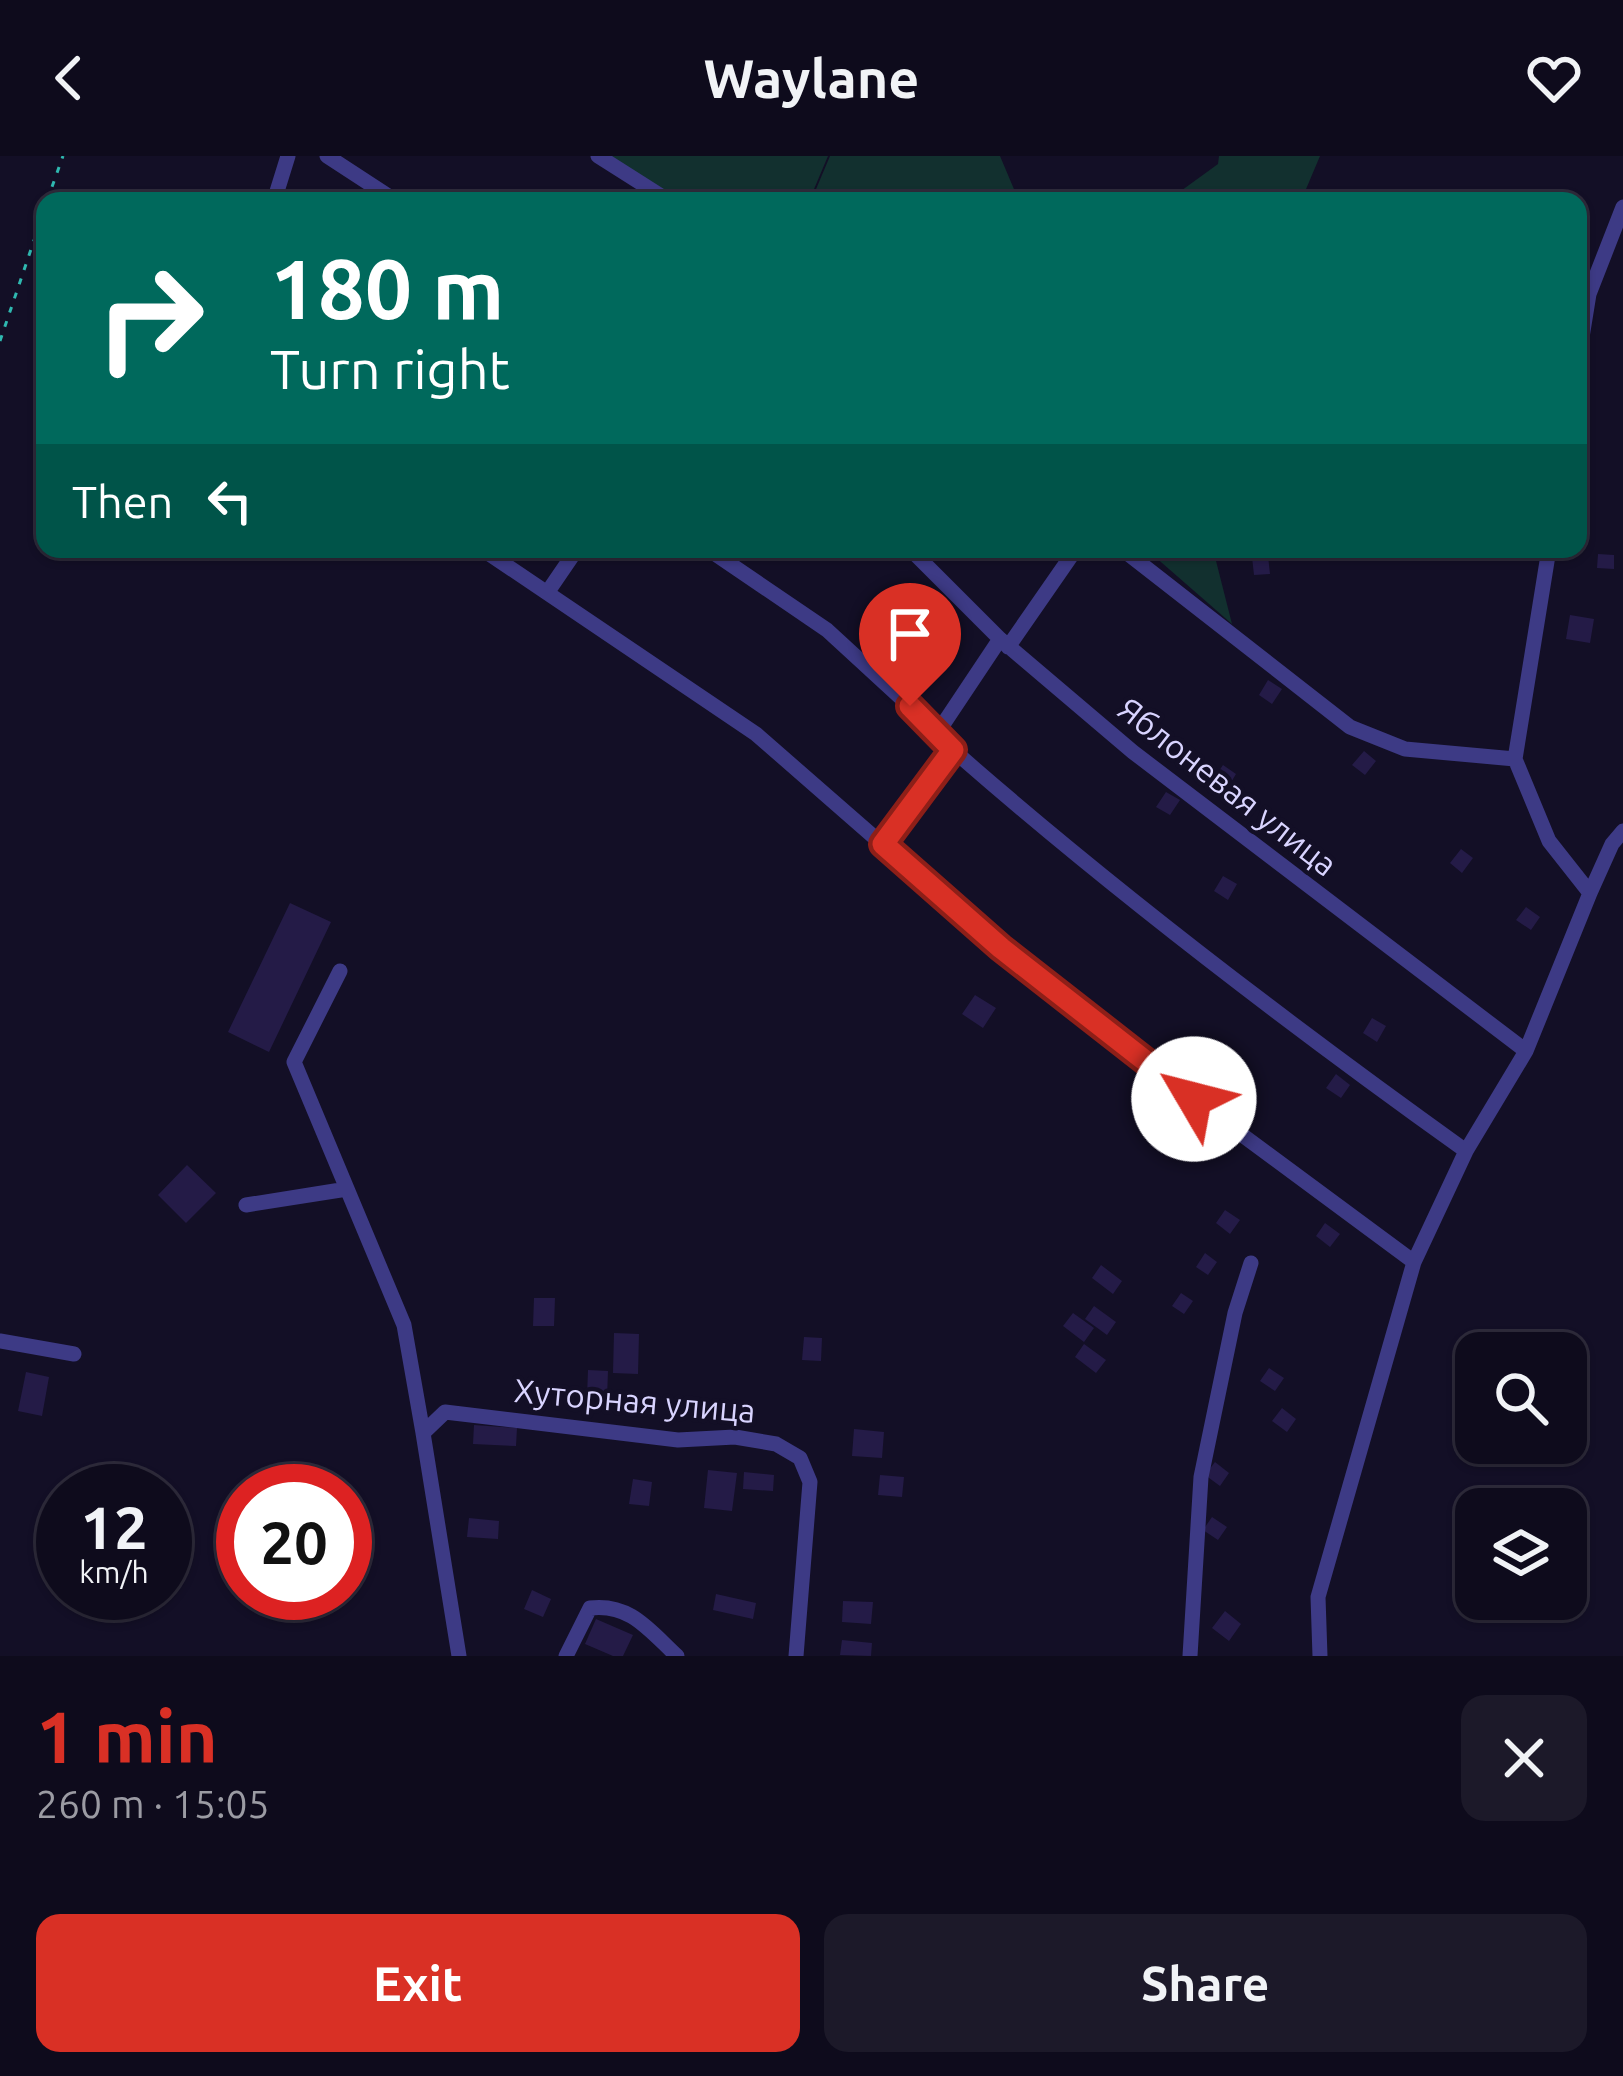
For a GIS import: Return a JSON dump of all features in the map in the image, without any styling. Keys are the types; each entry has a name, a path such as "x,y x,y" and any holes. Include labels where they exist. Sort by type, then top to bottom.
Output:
{"street":[{"path":"277,192 288,156"},
{"path":"327,156 382,192"},
{"path":"598,156 655,192"},
{"path":"1587,306 1623,207"},
{"path":"497,558 756,734 1001,948 1157,1072 1414,1262"},
{"path":"549,590 571,558"},
{"path":"720,558 826,631 1077,858 1335,1057 1466,1151"},
{"name":"Яблоневая улица","path":"919,558 1004,643 1132,752 1526,1051"},
{"path":"938,731 1069,558"},
{"path":"1134,558 1350,727 1405,749 1515,759"},
{"path":"1548,558 1515,759 1550,841 1590,893"},
{"path":"883,844 953,750"},
{"path":"1320,1656 1318,1597 1414,1262 1466,1151 1526,1051 1590,893 1612,844 1623,831"},
{"path":"340,971 295,1062 404,1325 459,1656"},
{"path":"246,1205 347,1189"},
{"path":"1190,1656 1201,1477 1235,1313 1251,1263"},
{"path":"0,1341 74,1354"},
{"name":"Хуторная улица","path":"423,1433 446,1412 679,1440 735,1437 776,1444 800,1458 809,1482 796,1656"},
{"path":"566,1656 590,1608 613,1605 640,1622 676,1656"}],"path":[{"path":"50,192 63,156"},
{"path":"0,341 36,235"}],"green space":[{"path":"598,156 828,156 813,192 655,192"},
{"path":"830,156 1000,156 1015,192 815,192"},
{"path":"1219,156 1320,156 1305,192 1179,192 1218,164"},
{"path":"1156,558 1215,558 1232,624"}],"building":[{"path":"1598,554 1614,555 1614,569 1597,568"},
{"path":"1252,558 1268,558 1270,574 1254,575"},
{"path":"1570,615 1594,619 1590,643 1566,639"},
{"path":"1268,680 1282,689 1272,704 1259,695"},
{"path":"1364,751 1376,761 1365,775 1352,765"},
{"path":"1223,765 1236,774 1227,789 1213,780"},
{"path":"1166,792 1180,800 1170,815 1156,807"},
{"path":"1461,849 1473,858 1462,873 1450,863"},
{"path":"1223,876 1237,884 1228,900 1214,891"},
{"path":"290,903 331,922 269,1052 228,1032"},
{"path":"1526,907 1540,917 1531,930 1516,920"},
{"path":"975,995 996,1008 983,1028 962,1014"},
{"path":"1372,1018 1386,1026 1377,1042 1363,1033"},
{"path":"1336,1074 1350,1085 1341,1098 1326,1088"},
{"path":"187,1165 216,1193 186,1223 158,1195"},
{"path":"1225,1210 1240,1220 1230,1234 1216,1223"},
{"path":"1325,1223 1340,1234 1330,1247 1316,1236"},
{"path":"1205,1253 1217,1262 1208,1275 1196,1267"},
{"path":"1101,1265 1122,1281 1113,1294 1092,1278"},
{"path":"1181,1293 1193,1301 1184,1314 1172,1306"},
{"path":"534,1298 555,1298 554,1326 533,1326"},
{"path":"1094,1306 1116,1322 1107,1335 1085,1319"},
{"path":"1073,1313 1094,1328 1084,1342 1063,1326"},
{"path":"614,1333 639,1334 638,1374 613,1373"},
{"path":"804,1337 822,1338 821,1361 802,1360"},
{"path":"1084,1344 1106,1360 1096,1373 1075,1357"},
{"path":"1269,1368 1284,1378 1275,1391 1260,1381"},
{"path":"588,1370 608,1371 607,1398 587,1397"},
{"path":"26,1372 49,1377 42,1416 18,1411"},
{"path":"1282,1408 1296,1419 1287,1432 1272,1421"},
{"path":"474,1425 517,1428 516,1446 473,1444"},
{"path":"854,1429 884,1432 882,1458 852,1456"},
{"path":"1215,1462 1229,1473 1220,1486 1205,1475"},
{"path":"708,1470 737,1473 732,1511 704,1508"},
{"path":"744,1472 774,1475 773,1491 743,1489"},
{"path":"880,1475 904,1477 902,1497 878,1495"},
{"path":"633,1479 652,1482 649,1506 629,1504"},
{"path":"1212,1517 1227,1527 1218,1540 1203,1530"},
{"path":"469,1518 499,1521 498,1539 467,1537"},
{"path":"532,1590 551,1599 543,1617 524,1609"},
{"path":"716,1594 756,1603 753,1619 713,1610"},
{"path":"843,1601 873,1602 871,1624 842,1622"},
{"path":"1225,1611 1241,1624 1229,1641 1212,1628"},
{"path":"596,1619 633,1635 623,1656 585,1644"},
{"path":"842,1640 872,1643 871,1656 840,1655"}],"route":[{"path":"910,706 953,750 883,844 1001,948 1194,1099"}]}
